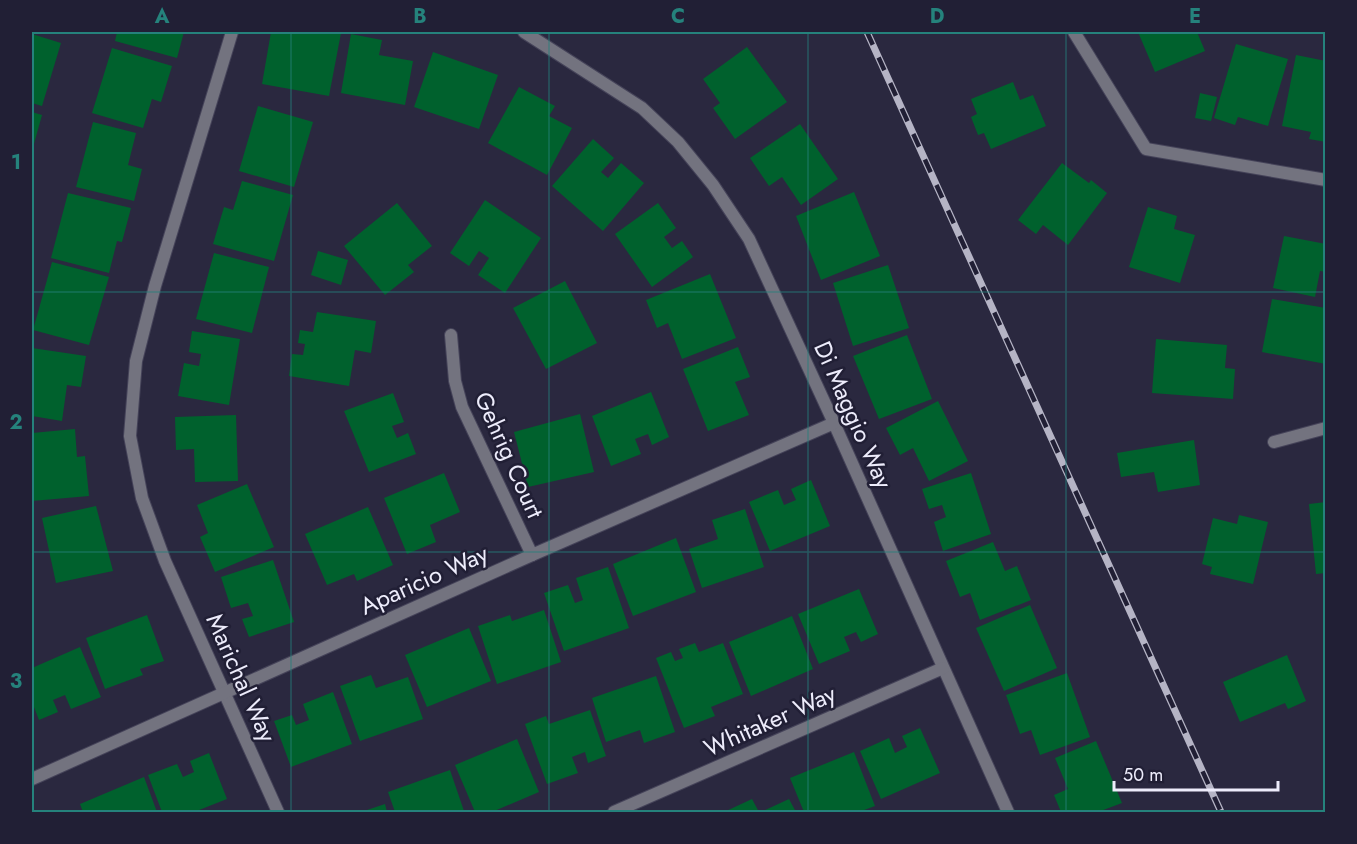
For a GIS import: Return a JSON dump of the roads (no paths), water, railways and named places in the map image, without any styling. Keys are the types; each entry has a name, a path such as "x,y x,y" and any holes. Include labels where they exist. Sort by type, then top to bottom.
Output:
{"street":[{"name":"Marichal Way","path":"232,32 155,286 136,361 130,435 142,498 165,561 278,813"},
{"name":"Di Maggio Way","path":"524,32 599,78 642,108 671,135 713,185 749,239 834,423 1008,813"},
{"path":"1074,32 1146,149 1326,180"},
{"name":"Gehrig Court","path":"451,334 455,381 462,408 532,555"},
{"name":"Aparicio Way","path":"32,779 532,555 834,423"},
{"path":"1274,442 1326,428"},
{"name":"Whitaker Way","path":"614,813 943,668"}],"railway":[{"path":"867,32 1221,812"}]}
